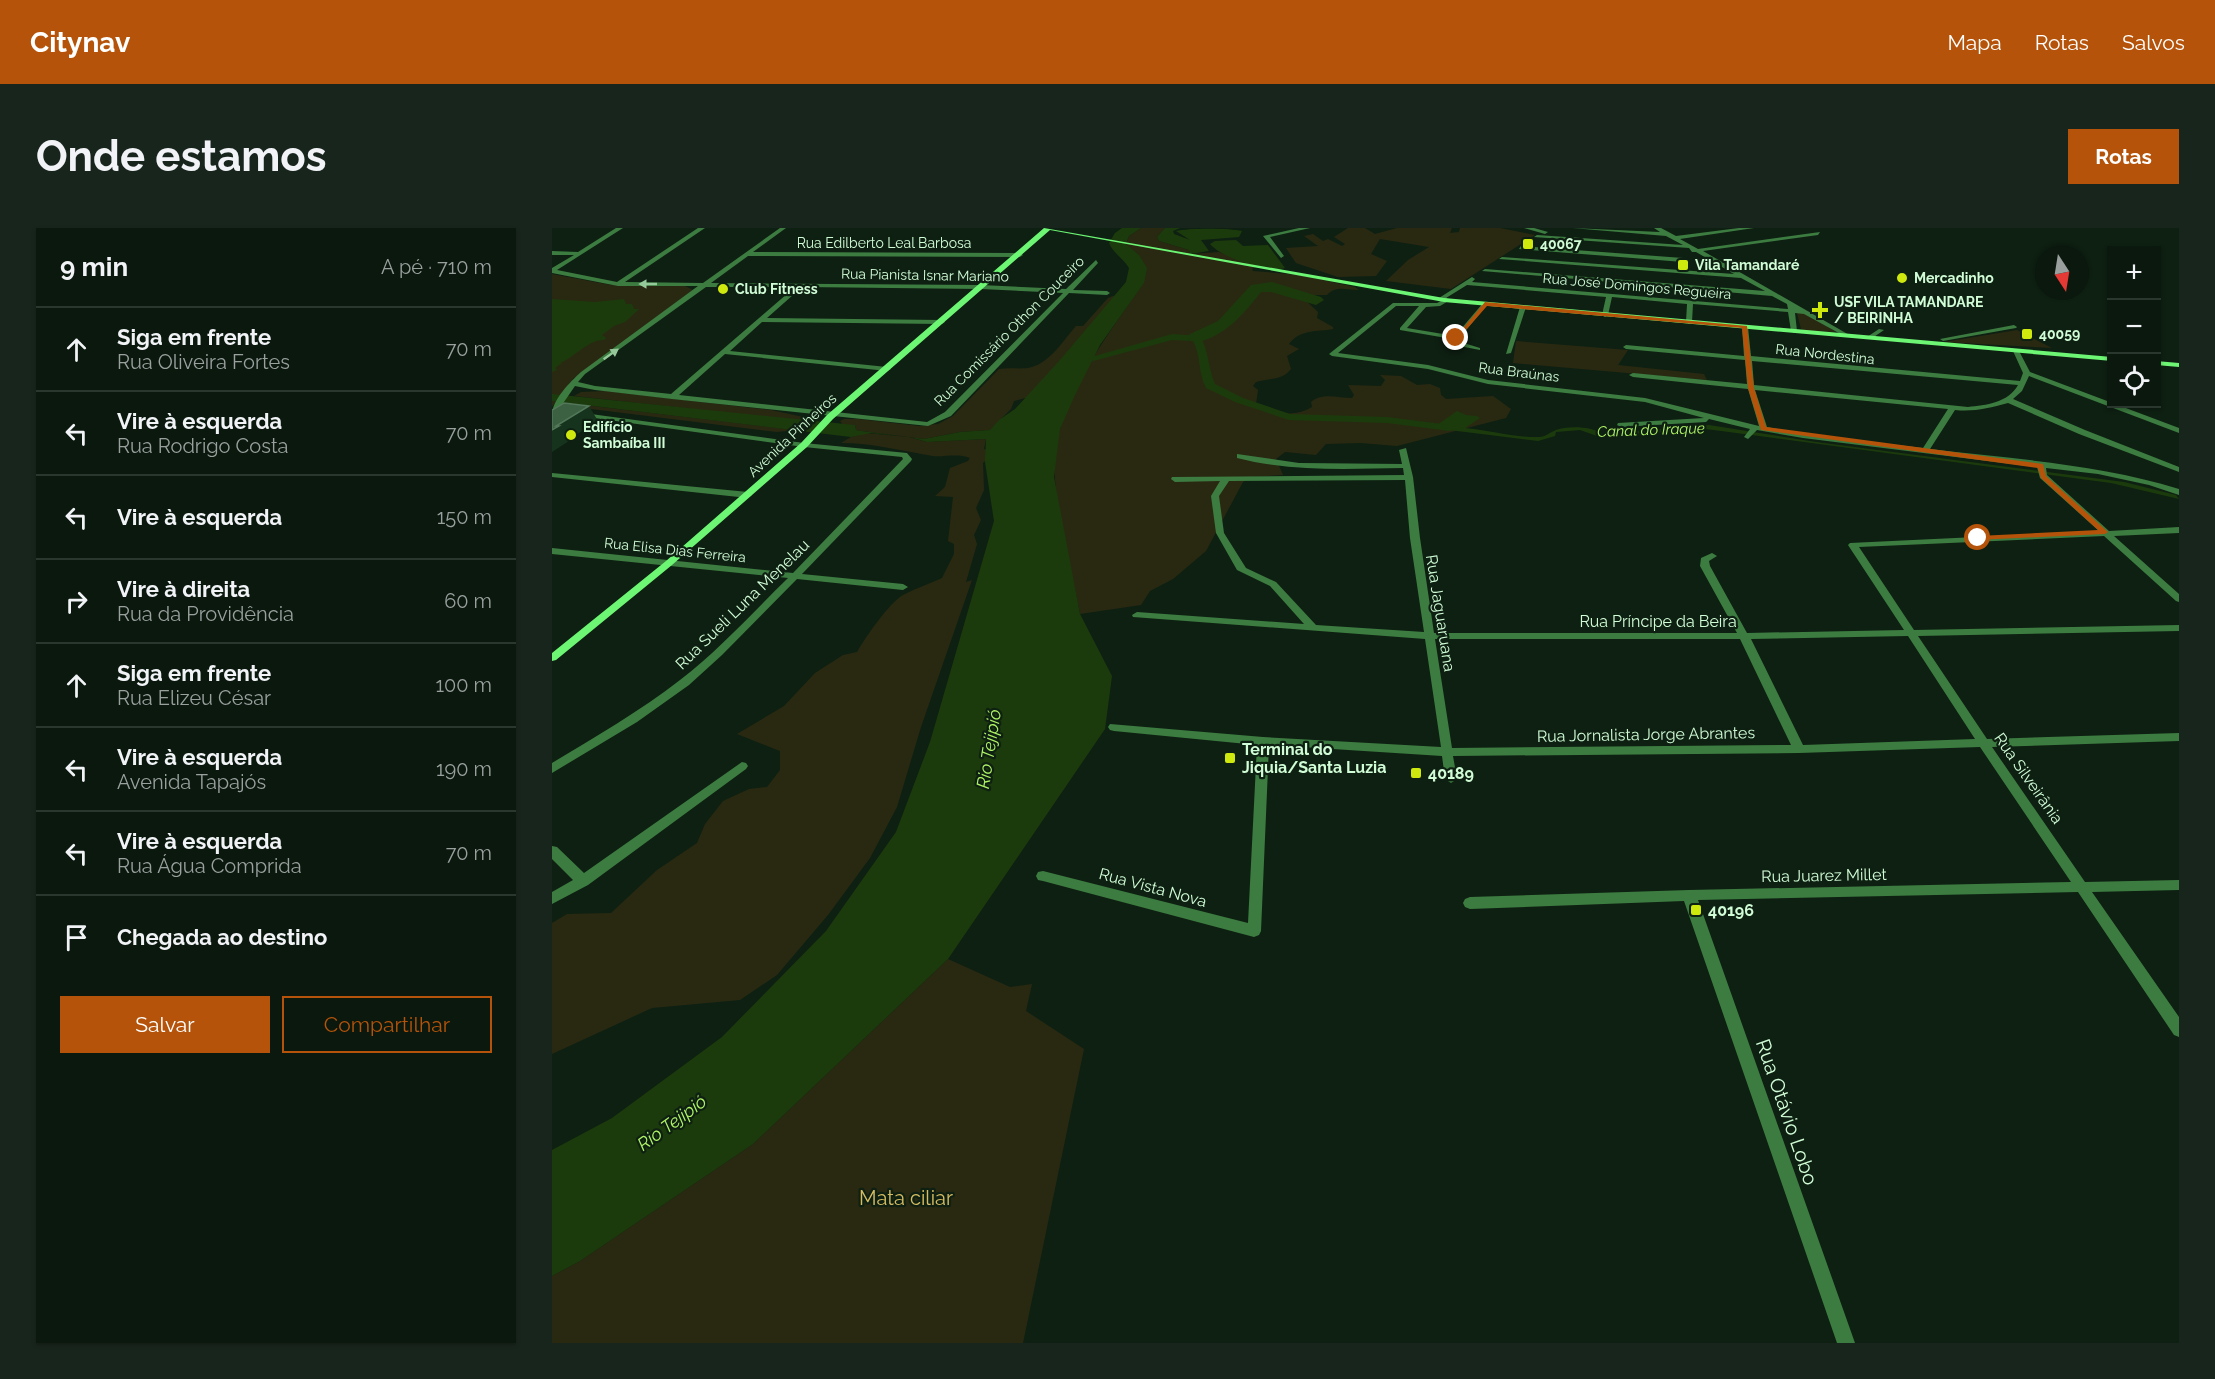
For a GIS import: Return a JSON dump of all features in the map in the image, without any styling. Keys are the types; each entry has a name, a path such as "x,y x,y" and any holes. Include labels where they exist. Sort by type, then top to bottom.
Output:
{"main road":[{"path":"1048,229 1444,300 1869,338 1941,341 2016,351 2107,359"},
{"name":"Avenida Pinheiros","path":"554,655 669,563 804,445 832,416 1048,229"},
{"path":"2161,363 2179,365"}],"street":[{"path":"552,271 576,253 620,228"},
{"path":"618,284 702,228"},
{"path":"783,228 583,373 573,383 553,412 804,445"},
{"path":"1281,256 1266,237 1307,228"},
{"path":"1527,228 1548,230"},
{"path":"1575,228 1672,236 1751,228"},
{"path":"1658,228 1848,336"},
{"path":"1444,300 1466,283 1548,230"},
{"path":"1537,237 1693,249 1818,233"},
{"path":"1521,248 1683,260"},
{"path":"1683,272 1683,260 1693,249"},
{"path":"552,253 576,253"},
{"name":"Rua Edilberto Leal Barbosa","path":"747,254 1020,255"},
{"path":"1502,259 1741,276"},
{"name":"Rua Comissário Othon Couceiro","path":"595,388 921,425 934,422 948,414 1096,262"},
{"name":"Rua Pianista Isnar Mariano","path":"552,271 618,284 981,288 1107,292"},
{"path":"1485,271 1774,294"},
{"name":"Rua José Domingos Regueira","path":"1466,283 1806,312"},
{"path":"672,397 800,286"},
{"path":"1605,315 1609,296"},
{"name":"Rua Braúnas","path":"1444,300 1440,305 1395,304 1332,354 1428,366 1488,382 1645,400 1729,422 1755,432 1925,451 2042,470 2127,478 2179,492"},
{"path":"1689,322 1690,302"},
{"path":"1790,303 1794,331"},
{"path":"1478,349 1454,343 1485,304"},
{"path":"1424,305 1402,327 1404,330 1456,338"},
{"path":"1508,353 1523,307"},
{"path":"760,320 942,322"},
{"path":"1745,327 1755,432"},
{"path":"1941,341 2014,327"},
{"path":"1869,338 1881,330"},
{"name":"Rua Nordestina","path":"1626,347 2022,383"},
{"path":"2016,351 2027,373 2179,431"},
{"path":"723,352 887,369"},
{"path":"1633,375 1952,408 1978,408 2008,400 2027,373"},
{"path":"573,383 595,388"},
{"path":"567,392 595,388"},
{"path":"2008,400 2179,470"},
{"path":"1925,451 1952,408"},
{"path":"2129,412 2131,408"},
{"path":"1621,425 1690,420 1729,422"},
{"name":"Rua Sueli Luna Menelau","path":"552,769 633,719 686,682 718,653 908,462 904,455 804,445"},
{"name":"Rua Jaguaruana","path":"1402,450 1451,779"},
{"path":"1240,456 1255,461 1407,472"},
{"path":"2042,470 2105,532 2179,599"},
{"path":"1175,479 1225,480 1407,472"},
{"path":"552,475 747,495"},
{"path":"1225,480 1215,496 1220,533 1225,542 1242,570 1273,584 1312,626"},
{"path":"2105,532 2179,530"},
{"name":"Rua Silveirânia","path":"2105,532 1853,545 1909,633 2179,1030"},
{"name":"Rua Elisa Dias Ferreira","path":"552,551 903,587"},
{"path":"1712,556 1704,560 1705,566 1744,636 1799,749"},
{"name":"Rua Príncipe da Beira","path":"1137,615 1430,636 1744,636 2179,628"},
{"name":"Rua Jornalista Jorge Abrantes","path":"1114,727 1263,741 1448,752 1799,749 2179,737"},
{"name":"Rua Vista Nova","path":"1043,876 1254,931 1263,741"},
{"path":"552,898 583,881 742,766"},
{"path":"552,851 583,881"},
{"name":"Rua Juarez Millet","path":"1470,903 1689,895 2179,885"},
{"name":"Rua Otávio Lobo","path":"1689,895 1846,1343"}],"green space":[{"path":"1141,228 1165,228 1157,237 1159,241 1189,250 1190,254 1219,252 1257,266 1252,269 1253,271 1300,275 1355,287 1359,290 1338,289 1327,295 1311,295 1303,298 1318,312 1317,318 1333,329 1304,333 1293,339 1289,344 1299,349 1287,356 1291,369 1283,376 1256,382 1253,386 1258,390 1257,406 1271,411 1298,412 1312,407 1311,402 1320,397 1352,398 1354,395 1348,385 1381,386 1385,380 1380,375 1401,376 1417,385 1430,384 1440,388 1441,395 1446,399 1493,396 1511,409 1506,418 1397,446 1360,443 1326,444 1316,455 1285,452 1276,459 1283,475 1251,477 1243,482 1206,551 1173,579 1150,591 1141,605 1080,614 1059,512 1055,453 1061,426 1083,374 1144,282 1139,255 1126,245 1129,236"},
{"path":"1348,228 1365,228 1375,234 1397,228 1452,228 1450,233 1459,232 1460,228 1500,228 1535,235 1451,289 1386,281 1408,260 1429,247 1380,239 1371,254 1387,261 1376,276 1338,277 1296,263 1286,248 1318,246 1304,236 1313,234 1323,241 1328,239 1342,246 1345,244 1334,237"},
{"path":"552,274 611,285 685,286 693,290 573,379 552,407"},
{"path":"1116,297 1029,397 1014,401 1011,409 990,430 960,432 924,439 856,430 855,425 843,425 840,421 858,419 920,426 938,424 953,416 999,369 1028,368 1045,360 1076,326 1083,326 1108,298"},
{"path":"1797,313 1805,313 1836,332 1804,331 1801,329"},
{"path":"2017,330 2052,348 1944,342"},
{"path":"1516,341 1628,350 1618,365 1704,374 1707,380 1513,363"},
{"path":"605,391 771,410 808,418 802,421 574,396 581,392"},
{"path":"568,403 796,430 777,432 567,406"},
{"path":"866,433 909,437 927,442 986,439 984,449 987,450 986,460 983,463 984,490 976,508 981,520 974,535 977,544 966,582 972,580 921,727 897,807 870,858 828,915 777,975 740,1000 652,1008 552,1054 552,923 567,914 611,913 657,870 697,843 705,824 723,801 749,789 767,787 780,770 780,751 737,734 784,706 815,673 843,655 857,652 878,621 897,599 942,578 954,554 954,544 948,541 953,497 935,496 945,487 950,468 970,458 956,455 933,456 876,446 841,443 851,437"},
{"name":"Mata ciliar","path":"948,959 1010,987 1032,984 1026,1011 1084,1049 1023,1343 552,1343 552,1276 580,1261 753,1144"}],"water":[{"name":"Rio Tejipió","path":"1122,228 1141,228 1129,236 1126,244 1139,255 1147,268 1144,283 1100,345 1075,395 1060,429 1054,477 1080,614 1112,676 1105,729 948,959 753,1144 580,1261 552,1276 552,1150 612,1118 722,1037 826,931 896,832 930,742 994,521 985,462 986,439 927,442 911,437 924,439 960,432 990,430 999,420 1015,409 1126,282 1129,268 1109,243 1115,233"},
{"path":"1165,228 1180,228 1173,231 1174,234 1190,240 1176,231 1228,229 1242,231 1239,237 1201,240 1209,251 1190,254 1189,250 1159,241 1157,237"},
{"path":"1236,240 1243,246 1268,245 1285,268 1267,268 1245,263 1224,254 1210,244 1215,241"},
{"path":"552,299 595,302 624,299 626,304 632,304 634,309 639,309 625,322 614,326 602,335 606,338 604,340 587,345 560,363 562,363 555,368 557,370 552,372"},
{"path":"552,394 855,425 856,430 901,436 871,433 851,437 552,401"},
{"path":"1457,411 1480,418 1465,428 1522,436 1541,437 1556,430 1573,427 1592,429 1602,434 1709,425 1816,442 2124,482 2176,495 2179,499 2111,483 1706,429 1600,437 1580,430 1556,432 1555,436 1538,441 1425,427 1428,424 1437,425"}],"building":[{"path":"564,403 589,406 552,430 552,410"}],"waterway":[{"path":"1196,338 1224,324 1256,288 1272,287 1316,300"},
{"name":"Canal do Iraque","path":"1093,358 1172,337 1196,338 1202,348 1205,373 1210,386 1239,400 1289,417 1387,420 1450,428"}],"place":[{"name":"40067","path":"1528,244"},
{"name":"Vila Tamandaré","path":"1683,265"},
{"name":"Mercadinho","path":"1902,278"},
{"name":"Club Fitness","path":"723,289"},
{"name":"USF VILA TAMANDARE / BEIRINHA","path":"1820,310"},
{"name":"40059","path":"2027,334"},
{"name":"Edifício Sambaíba III","path":"571,435"},
{"name":"Terminal do Jiquia/Santa Luzia","path":"1230,758"},
{"name":"40189","path":"1416,773"},
{"name":"40196","path":"1696,910"}],"route":[{"path":"1456,338 1485,304 1745,327 1751,388 1764,429 2041,466 2043,476 2105,532 1978,538"}]}
